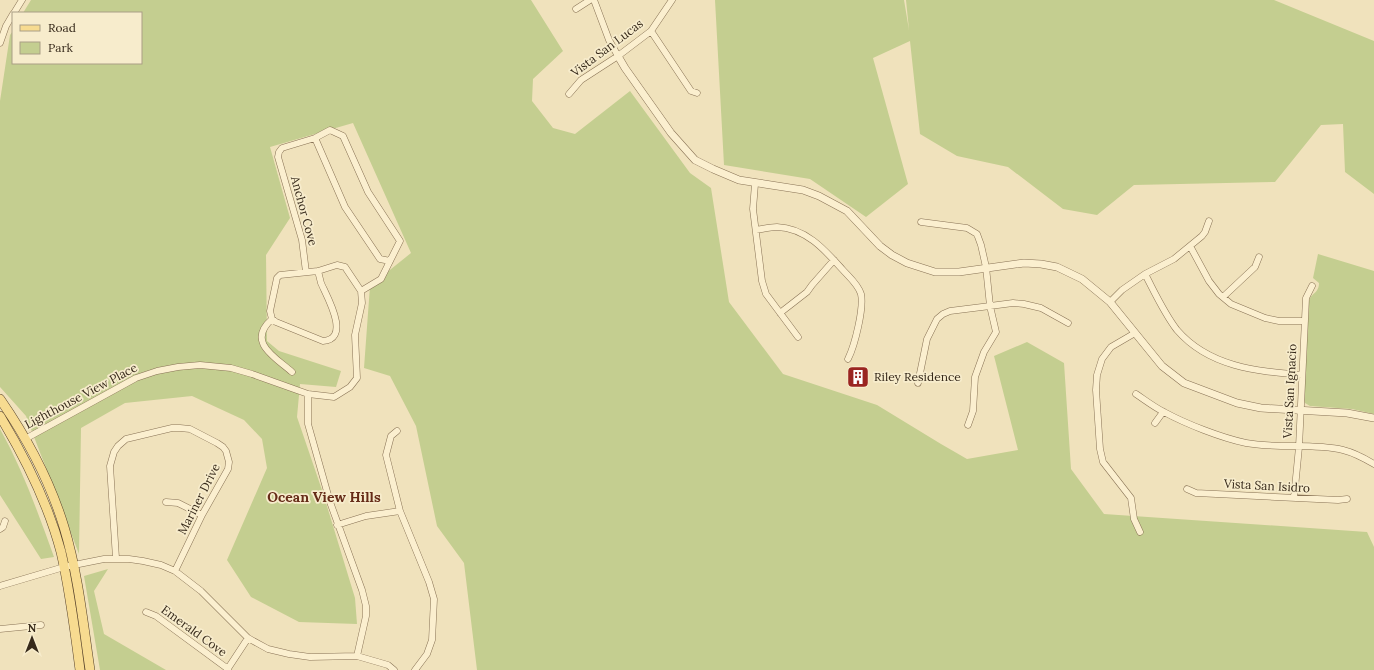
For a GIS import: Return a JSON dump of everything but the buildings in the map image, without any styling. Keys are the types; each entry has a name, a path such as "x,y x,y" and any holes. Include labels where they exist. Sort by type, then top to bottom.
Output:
{"main road":[{"path":"0,399 25,439 51,491 64,526 69,566 72,612 80,670"},
{"path":"0,416 33,474 45,504 59,547 69,566 90,670"}],"street":[{"path":"14,12 22,0"},
{"path":"576,9 590,0"},
{"path":"594,0 609,40 625,68 671,133 696,160 723,174 739,180 755,184 803,190 819,196 847,211 880,246 907,264 935,272 959,272 1024,263 1057,267 1082,279 1110,302 1162,366 1184,383 1249,406 1347,413 1374,418"},
{"name":"Vista San Lucas","path":"569,94 581,80 618,56 650,31 672,0"},
{"path":"0,43 3,25 12,15"},
{"path":"650,31 691,91 697,93"},
{"path":"318,271 320,281 336,318 335,334 331,339 323,341 272,319 270,311 277,278 285,273 318,271 337,265 345,267 361,291 381,279 390,261 400,241 368,192 343,136 330,130 314,138 345,207 380,259 390,261"},
{"name":"Anchor Cove","path":"306,272 302,240 278,157 282,148 314,138"},
{"path":"755,184 753,209 762,281 766,294 798,337"},
{"path":"1110,302 1122,290 1145,274 1174,259 1190,246 1206,232 1209,221"},
{"path":"921,222 968,228 977,234 981,245 986,268 990,306 996,332 984,352 975,377 973,411 968,425"},
{"path":"756,230 778,227 797,231 826,251 858,287 862,303 852,349 848,359"},
{"path":"1190,246 1209,281 1219,294 1231,304 1265,318 1279,321 1304,321"},
{"path":"1223,297 1255,267 1259,257"},
{"path":"780,313 807,292 834,260"},
{"path":"1145,274 1170,319 1190,343 1201,351 1224,362 1255,370 1302,375"},
{"name":"Vista San Ignacio","path":"1294,498 1299,447 1304,321 1307,295 1312,286"},
{"name":"Lighthouse View Place","path":"25,439 136,378 178,366 200,365 231,368 308,394 334,396 350,387 357,378 354,335 362,304 361,291"},
{"path":"918,383 927,339 937,319 950,311 1014,303 1026,304 1041,308 1068,323"},
{"path":"272,319 262,330 261,340 263,346 292,372"},
{"path":"1135,332 1110,347 1102,359 1097,375 1096,390 1100,449 1103,462 1131,498 1134,519 1140,532"},
{"path":"308,394 308,424 337,525 362,590 366,606 366,616 357,656"},
{"path":"1136,394 1163,412 1177,419 1228,439 1258,445 1343,450 1355,454 1374,464"},
{"path":"1156,423 1163,412"},
{"name":"Mariner Drive","path":"116,558 110,463 114,452 118,446 130,437 172,428 190,430 223,447 228,456 228,469 202,515 175,571"},
{"path":"397,431 391,436 386,455 400,511 429,582 434,600 432,640 427,654 415,670"},
{"name":"Vista San Isidro","path":"1187,489 1196,493 1338,500 1347,499"},
{"path":"166,502 178,503 202,515"},
{"path":"337,525 366,516 400,511"},
{"path":"0,528 3,527 5,521"},
{"path":"0,586 69,566 104,559 129,558 161,565 175,571 201,591 248,638 268,649 310,657 357,656 388,665 394,670"},
{"name":"Emerald Cove","path":"146,612 156,616 227,669"},
{"path":"0,629 41,625"},
{"path":"227,669 248,638"}],"green space":[{"path":"31,0 531,0 563,51 533,79 532,101 553,128 575,134 630,91 690,173 711,188 729,302 783,374 877,405 967,459 1018,450 994,356 1027,342 1064,363 1071,469 1104,514 1367,532 1374,547 1374,670 477,670 464,563 437,526 416,426 390,376 364,368 370,286 411,253 353,123 270,147 290,218 266,255 267,341 279,351 341,371 336,387 300,384 297,417 323,493 355,598 357,624 299,622 251,597 227,560 267,468 262,439 244,420 192,396 125,403 81,428 79,554 26,416 0,387 0,101 10,35 12,32 12,64 142,64 142,12 24,12"},
{"path":"715,0 904,0 909,30 906,0 1274,0 1374,41 1374,194 1345,172 1343,124 1321,125 1275,182 1134,185 1097,215 1063,209 1008,167 957,156 920,134 910,41 873,58 908,184 866,217 810,179 724,165"},
{"path":"1318,254 1374,271 1374,414 1352,409 1310,406 1305,403 1309,302 1319,287 1319,283 1313,278"},
{"path":"0,429 23,476 54,557 41,559 0,495"},
{"path":"108,569 94,591 104,634 166,670 100,670 84,576"}],"place":[{"name":"Riley Residence","path":"858,377"}],"district":[{"name":"Ocean View Hills","path":"324,497"}]}
